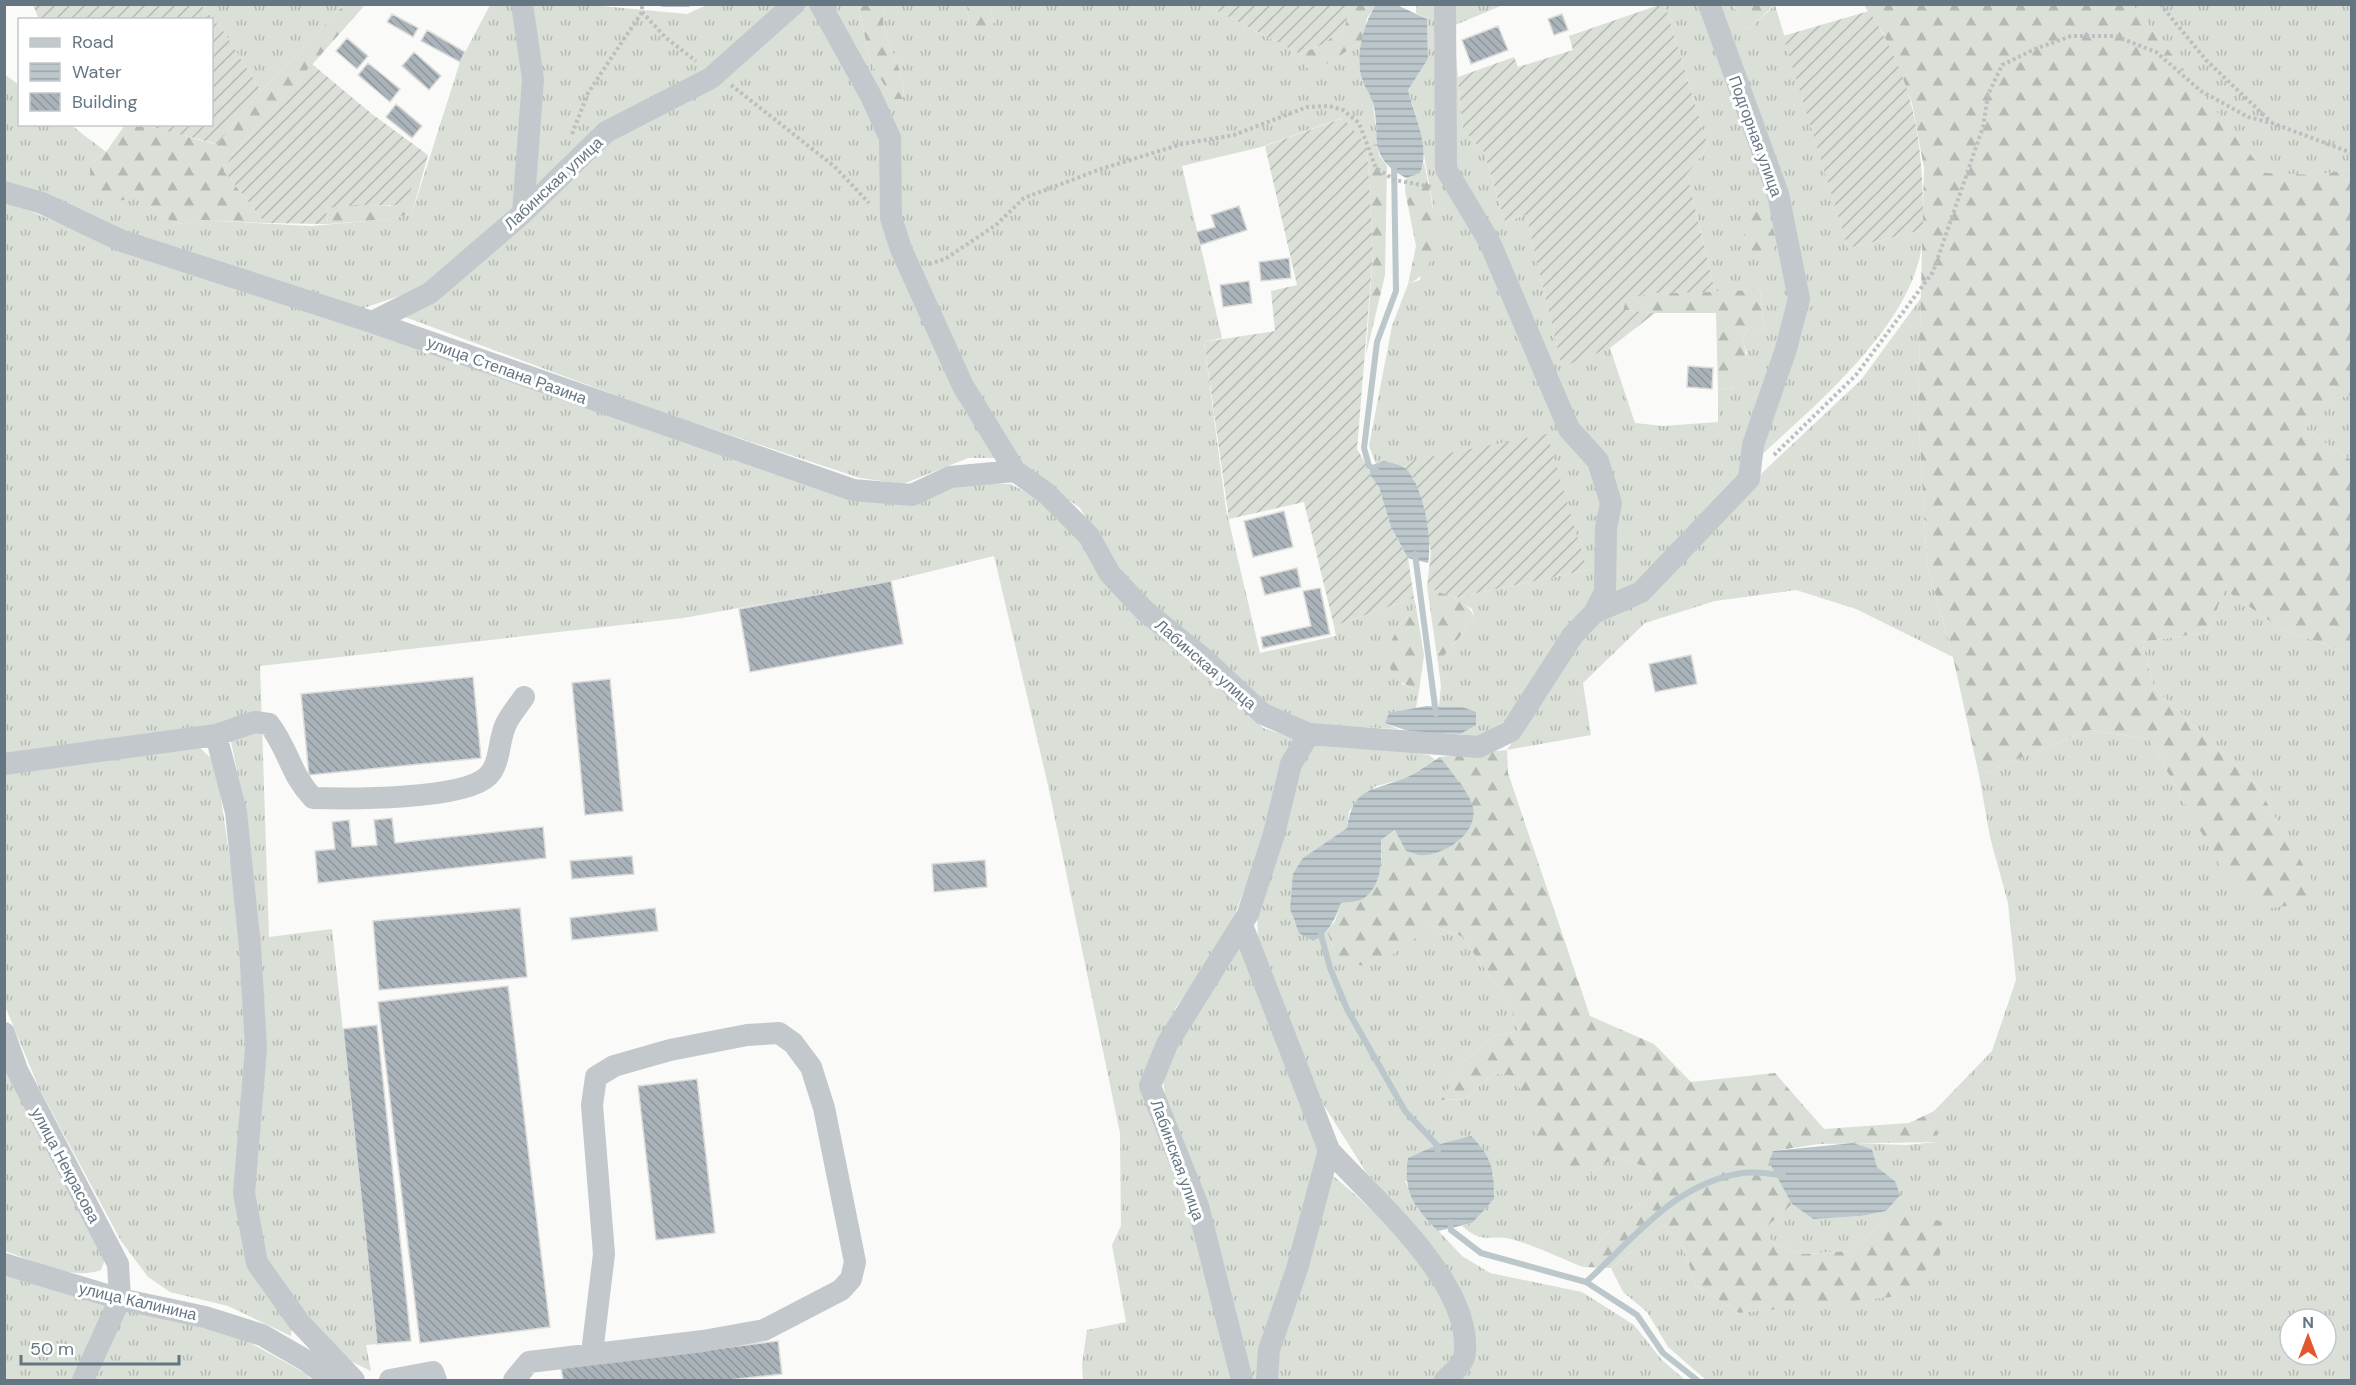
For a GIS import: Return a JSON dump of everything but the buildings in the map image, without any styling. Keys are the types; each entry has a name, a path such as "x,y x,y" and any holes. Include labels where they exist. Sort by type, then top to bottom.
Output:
{"street":[{"path":"522,4 533,79 523,213"},
{"name":"Лабинская улица","path":"372,322 430,292 523,213 606,132 711,78 794,4"},
{"name":"Лабинская улица","path":"820,4 872,96 890,138 891,218 901,249 963,386 1015,471 1046,493 1089,536 1110,574 1145,611 1203,659 1263,714 1309,734 1290,764 1274,834 1248,914 1167,1044 1150,1086 1198,1206 1242,1380"},
{"path":"1309,734 1479,747 1510,731 1573,635 1594,613 1605,592 1606,528 1611,503 1598,461 1569,429 1490,243 1451,181 1446,169 1445,4"},
{"name":"Подгорная улица","path":"1709,4 1778,194 1799,299 1786,350 1753,445 1749,479"},
{"name":"улица Степана Разина","path":"4,192 42,203 122,241 372,322 853,490 912,495 950,477 1015,471"},
{"path":"1594,613 1641,592 1749,479"},
{"path":"4,764 216,735 255,722 269,724 283,742 297,782 313,798 365,800 459,789 471,787 489,775 500,750 505,724 524,697"},
{"path":"216,735 236,812 250,947 256,1048 244,1193 256,1263 298,1322 354,1380"},
{"path":"1242,925 1329,1150 1392,1214 1441,1275 1460,1316 1466,1352 1458,1368 1445,1380"},
{"name":"улица Некрасова","path":"4,1033 17,1070 118,1264 120,1299"},
{"path":"514,1380 529,1362 703,1341 764,1330 841,1290 851,1280 855,1262 824,1108 811,1067 793,1043 779,1033 747,1035 670,1050 614,1066 596,1077 592,1105 604,1254 592,1353"},
{"path":"1267,1380 1269,1350 1297,1269 1329,1150"},
{"name":"улица Калинина","path":"4,1264 120,1299 205,1317 262,1335 307,1361 331,1380"},
{"path":"83,1380 120,1299"},
{"path":"390,1380 433,1372 436,1380"}],"path":[{"path":"571,139 588,93 642,12 642,4"},
{"path":"2160,4 2206,60 2272,123"},
{"path":"642,12 666,39 694,60 718,71 737,91 834,165 872,206 891,218"},
{"path":"1749,479 1856,375 1933,272 1983,127 1988,95 2002,65 2035,49 2071,36 2115,36 2156,52 2201,91 2248,117 2272,123 2352,153"},
{"path":"911,270 945,259 996,225 1024,198 1101,169 1182,144 1234,135 1306,107 1329,106 1343,110 1359,123 1376,168 1395,180 1443,189 1451,181"}],"green space":[{"path":"580,4 687,14 707,5 782,5 702,78 599,130 423,288 358,310 130,233 5,182 4,74 18,84 18,126 72,126 106,152 90,164 140,197 162,217 179,224 198,220 311,226 391,219 412,213 460,62 490,5"},
{"path":"1349,4 1345,28 1321,45 1300,54 1206,5"},
{"path":"1733,4 1775,4 1748,30 1733,5"},
{"path":"33,5 201,5 212,18 39,18"},
{"path":"201,5 344,5 261,91 224,32"},
{"path":"344,5 365,5 232,155 224,171 265,223 198,220 179,224 162,217 140,197 112,202 90,183 90,164 106,152 124,126 161,129 217,144 261,91"},
{"path":"803,5 809,5 885,139 886,218 999,458 968,458 903,484 860,478 655,410 405,317 605,143"},
{"path":"825,5 858,5 870,60 892,99 903,99 903,87 885,30 884,5 967,5 969,24 994,23 989,5 1206,5 1300,54 1308,68 1320,68 1363,41 1359,63 1362,81 1372,97 1378,144 1367,146 1342,118 1261,147 1182,166 1222,338 1204,342 1226,509 1260,653 1336,636 1334,626 1414,598 1416,607 1399,626 1402,684 1419,691 1416,708 1389,714 1385,723 1398,729 1307,724 1263,705 1120,575 1080,508 1030,472 1009,446 971,384 907,245 899,206 900,146"},
{"path":"858,5 884,5 885,30 901,75 903,99 892,99 870,60"},
{"path":"967,5 989,5 994,23 980,28 969,24"},
{"path":"1349,5 1382,5 1375,6 1367,18 1363,41 1320,68 1307,68 1300,54 1321,45 1344,28"},
{"path":"1416,5 1441,5 1440,173 1487,248 1591,463 1603,504 1600,591 1509,719 1475,738 1460,734 1462,707 1439,706 1441,686 1438,663 1475,618 1472,609 1454,598 1587,570 1414,460 1404,467 1384,461 1376,464 1369,446 1392,326 1408,284 1420,280 1433,206 1419,126 1408,90 1428,59 1427,19 1416,13"},
{"path":"1456,5 1503,5 1453,26 1463,130 1484,152 1505,222 1526,215 1562,366 1610,348 1635,423 1663,426 1718,422 1718,390 1734,387 1747,353 1742,339 1749,327 1764,330 1760,290 1715,292 1687,174 1708,147 1665,5 1704,5 1773,195 1792,293 1744,478 1639,589 1605,605 1614,503 1570,422 1450,170 1448,21"},
{"path":"1659,5 1665,5 1708,147 1687,174 1715,292 1653,293 1626,299 1623,310 1655,313 1610,348 1562,367 1526,215 1505,222 1484,152 1463,130 1458,77 1514,57 1518,67 1573,50 1569,36"},
{"path":"1713,5 1733,5 1748,30 1775,5 1848,248 1923,230 1918,263 1905,295 1886,327 1835,386 1756,460 1802,307"},
{"path":"1864,5 2133,5 2265,173 2317,175 2351,169 2351,395 2317,403 2306,430 2351,460 2351,654 2280,628 2224,589 2209,632 2142,642 2154,688 2256,784 2324,901 2270,908 2224,873 2149,739 2089,730 1979,775 1953,657 1927,564 1918,412 1924,168 1912,103 1883,33"},
{"path":"2133,5 2351,5 2351,169 2317,175 2265,174"},
{"path":"1869,11 1897,64 1914,116 1922,170 1923,230 1848,248 1783,36"},
{"path":"213,19 224,32 261,91 217,144 148,126 213,126"},
{"path":"312,64 372,114 428,155 422,177 415,177 406,204 346,205 326,209 328,224 265,223 224,171 232,155"},
{"path":"1343,118 1367,146 1373,253 1357,449 1379,487 1391,527 1408,558 1414,598 1334,626 1304,502 1229,519 1204,342 1275,331 1271,291 1297,285 1265,146"},
{"path":"1378,144 1379,155 1387,166 1385,275 1366,355 1373,253 1367,146"},
{"path":"1424,162 1433,212 1433,248 1429,263 1421,276 1408,284 1416,246 1405,191 1406,178 1420,173"},
{"path":"415,177 422,177 412,213 391,219 328,224 326,209 344,204 391,206"},
{"path":"5,203 35,213 126,252 377,333 855,496 953,483 1011,484 1046,504 1263,728 1300,740 1227,936 1176,1007 1143,1084 1193,1207 1233,1380 1083,1380 1082,1364 1087,1330 1126,1322 1112,1245 1121,1226 1120,1133 1048,785 994,556 891,581 683,618 260,666 269,937 332,929 377,1344 366,1345 371,1371 348,1360 310,1321 267,1260 254,1193 242,797 231,741 5,757"},
{"path":"1755,208 1768,213 1775,236 1774,256 1757,256 1745,244 1743,226"},
{"path":"1760,290 1764,330 1748,328 1742,339 1746,358 1741,375 1734,387 1718,390 1716,313 1655,313 1623,310 1626,299 1653,293"},
{"path":"1921,298 1918,412 1927,564 1953,657 1856,609 1796,590 1715,601 1645,623 1583,683 1591,735 1507,750 1568,653 1590,624 1651,593 1764,471 1861,380"},
{"path":"2351,395 2351,460 2306,430 2316,403"},
{"path":"1547,434 1587,570 1454,598 1427,587 1431,551 1414,479 1404,467 1414,460"},
{"path":"1427,587 1461,602 1475,618 1438,663"},
{"path":"2224,588 2280,628 2351,654 2351,1380 1706,1380 1668,1347 1647,1312 1623,1292 1611,1268 1663,1225 1682,1244 1696,1285 1739,1313 1810,1304 1886,1221 1848,1251 1803,1254 1776,1245 1762,1231 1792,1204 1813,1219 1861,1216 1886,1211 1895,1181 1877,1167 1872,1149 1853,1143 1906,1145 1937,1142 1934,1111 1992,1051 2016,980 2008,903 1990,837 1979,775 2089,730 2149,739 2187,807 2323,901 2256,784 2154,688 2142,642 2209,632"},
{"path":"1416,607 1424,655 1419,691 1396,677 1385,653 1399,626"},
{"path":"1329,740 1429,755 1435,760 1405,779 1376,786 1349,811 1347,828 1303,858 1291,904 1295,924 1313,941 1327,931 1335,952 1414,937 1433,926 1461,936 1508,1000 1518,1031 1494,1036 1464,1062 1442,1100 1466,1099 1493,1073 1512,1076 1587,1176 1616,1157 1649,1168 1658,1193 1634,1207 1614,1224 1598,1243 1583,1267 1511,1239 1481,1237 1462,1226 1472,1223 1494,1174 1405,1181 1418,1209 1462,1256 1490,1273 1582,1292 1634,1325 1662,1360 1685,1380 1456,1380 1472,1355 1416,1227 1366,1172 1318,1096 1258,943 1257,913 1291,786 1308,749"},
{"path":"199,747 216,763 236,904 249,1030 236,1194 292,1326 291,1336 228,1306 170,1292 148,1277 121,1241 39,1088 5,1006 4,772"},
{"path":"1507,750 1508,773 1590,1016 1654,1044 1691,1082 1775,1073 1824,1129 1909,1123 1934,1111 1938,1142 1819,1144 1773,1151 1792,1204 1762,1231 1776,1245 1803,1254 1848,1251 1886,1221 1914,1212 1942,1222 1940,1255 1900,1296 1739,1313 1696,1285 1682,1244 1663,1225 1611,1268 1583,1267 1598,1243 1614,1224 1634,1207 1658,1193 1649,1168 1616,1157 1587,1176 1547,1164 1520,1089 1512,1076 1493,1073 1466,1099 1441,1100 1464,1062 1494,1036 1518,1031 1508,1000 1461,936 1433,926 1392,955 1368,966 1345,964 1335,952 1327,931 1335,921 1341,903 1363,899 1382,857 1381,840 1396,830 1406,851 1459,786 1440,757"},
{"path":"1243,941 1318,1137 1319,1167 1258,1380 1251,1380 1166,1104 1163,1078 1180,1033"},
{"path":"4,1044 105,1260 101,1270 89,1273 65,1271 5,1251"},
{"path":"1332,1175 1386,1224 1405,1245 1440,1288 1451,1309 1457,1327 1457,1359 1434,1380 1274,1380 1276,1351"},
{"path":"4,1272 241,1338 305,1373 311,1380 5,1380"}],"water":[{"path":"1397,5 1427,19 1428,59 1408,90 1423,142 1423,163 1420,173 1406,178 1393,170 1380,153 1372,99 1360,73 1361,43 1367,23 1375,6"},
{"path":"1384,461 1404,467 1417,487 1428,527 1428,563 1408,558 1391,527 1379,487 1371,476 1369,466"},
{"path":"1426,706 1462,707 1476,712 1476,725 1460,734 1411,732 1385,723 1389,713"},
{"path":"1440,757 1472,804 1472,823 1467,832 1452,846 1433,854 1422,855 1406,851 1395,830 1381,840 1380,871 1370,893 1359,900 1341,903 1331,925 1319,938 1313,941 1299,933 1290,909 1293,874 1303,858 1347,828 1354,805 1365,793 1408,777"},
{"path":"1471,1136 1488,1158 1494,1199 1472,1223 1438,1231 1412,1199 1407,1181 1408,1158 1437,1145"},
{"path":"1853,1143 1872,1149 1877,1167 1895,1181 1900,1195 1886,1211 1861,1216 1813,1219 1792,1204 1769,1162 1773,1151"}],"waterway":[{"path":"663,4 688,4"},
{"path":"1376,470 1369,466 1364,448 1377,342 1396,291 1394,165"},
{"path":"1415,554 1436,714"},
{"path":"1320,931 1330,968 1347,1009 1405,1111 1437,1145 1438,1153"},
{"path":"1586,1282 1656,1215 1695,1188 1717,1179 1742,1173 1783,1175"},
{"path":"1450,1222 1451,1230 1481,1253 1586,1282 1637,1315 1663,1353 1697,1380"}]}
